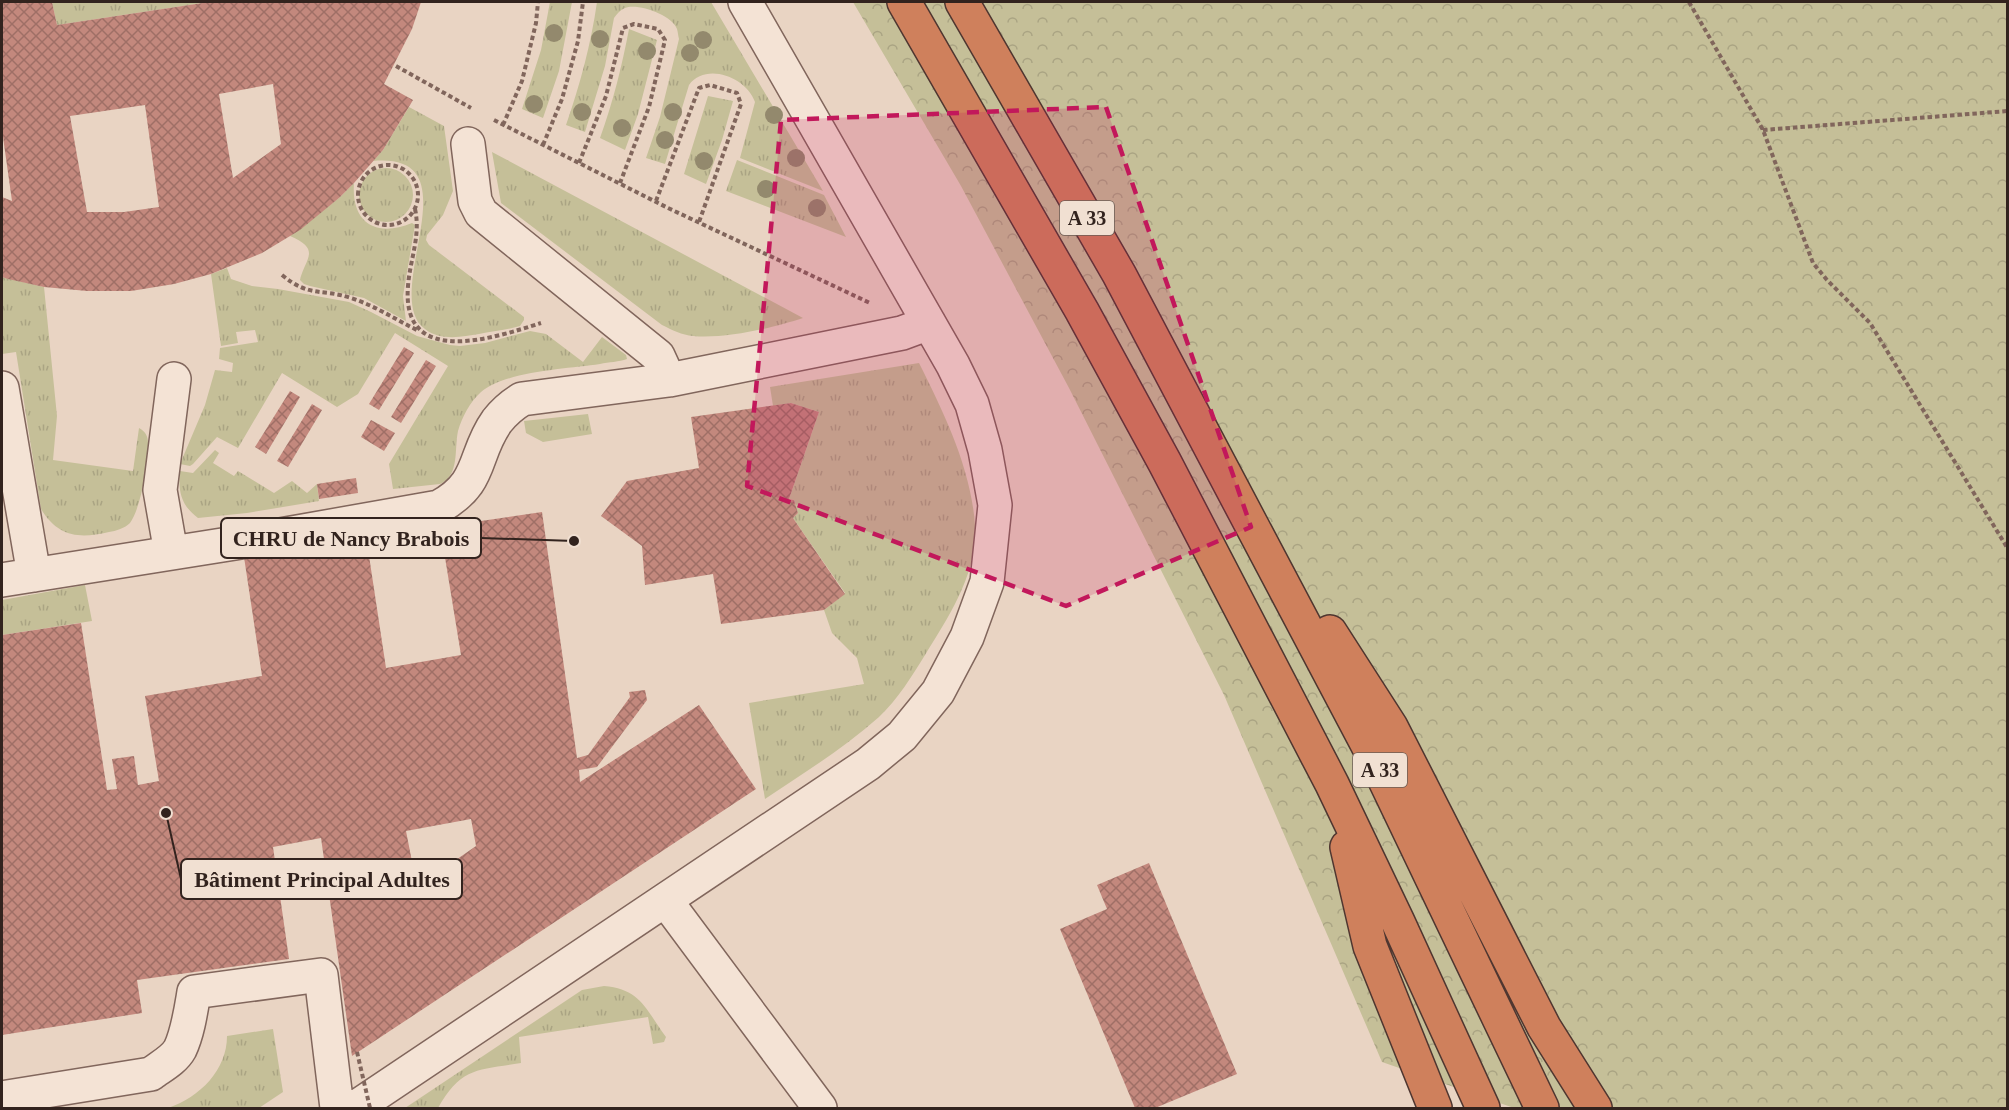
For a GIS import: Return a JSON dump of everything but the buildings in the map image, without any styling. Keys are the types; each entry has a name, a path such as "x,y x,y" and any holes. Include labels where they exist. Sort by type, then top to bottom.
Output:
{"highway":[{"name":"A 33","path":"904,2 1165,463 1332,784 1483,1108"},
{"name":"A 33","path":"962,2 1119,274 1207,438 1372,753 1542,1108"},
{"path":"1207,438 1391,727 1544,1027 1595,1108"},
{"path":"1332,784 1370,946 1435,1108"}],"lane":[{"path":"355,1108 868,764 902,736 938,692 968,637 987,582 994,505 985,450 972,404 953,365 915,328 745,2"},
{"path":"468,144 475,201 481,213 658,356 669,380"},
{"path":"2,580 171,554 439,507 452,500 465,488 475,473 497,420 508,408 522,399 669,380 915,328"},
{"path":"171,554 160,490 174,379"},
{"path":"2,387 33,575"},
{"path":"666,901 820,1108"},
{"path":"2,1098 151,1074 179,1050 194,992 321,975 337,1108"}],"path":[{"path":"503,125 522,81 536,23 538,2"},
{"path":"543,145 562,99 578,41 583,2"},
{"path":"1689,2 1763,130 1813,262 1827,280 1870,323 2007,549"},
{"path":"579,163 606,96 623,28 634,24 658,29 665,40 649,107 620,183"},
{"path":"396,66 473,109"},
{"path":"656,201 699,88 710,85 737,93 741,104 699,222"},
{"path":"1763,130 2007,111"},
{"path":"493,119 699,222 870,303 915,328"},
{"path":"415,209 408,218 400,223 390,226 380,225 363,213 357,194 359,184 372,169 381,165 400,167 415,180 418,190 415,209 418,224 408,297 414,323 422,333"},
{"path":"282,275 307,291 349,297 380,309 397,321 438,340 456,342 481,339 541,323"},
{"path":"357,1052 370,1108"}],"highlighted area":[{"path":"1106,107 1251,527 1066,606 747,486 781,120"}],"green space":[{"path":"52,2 209,2 57,25"},
{"path":"550,2 572,2 559,71 543,118 522,109 541,50"},
{"path":"597,2 711,2 823,191 740,158 755,102 750,93 735,80 715,74 705,74 696,78 689,85 665,164 646,158 660,117 679,39 674,24 654,11 638,7 625,8 614,18 605,66 585,132 566,125 592,33"},
{"path":"853,2 2007,2 2007,1108 1514,1108 1382,1062 1224,695 1069,388 961,186"},
{"path":"629,29 657,40 638,114 625,150 600,138 617,84"},
{"path":"708,96 733,101 706,184 684,174"},
{"path":"409,107 444,126 453,191 443,215 427,235 426,240 429,245 524,317 520,326 466,336 444,337 425,329 414,312 412,287 423,201 419,179 403,164 373,161 383,150"},
{"path":"492,152 803,318 763,329 719,336 689,335 662,325 501,203"},
{"path":"737,160 824,195 846,237 726,191"},
{"path":"386,168 396,170 405,176 411,185 413,195 411,205 405,214 396,220 386,222 376,220 367,214 361,205 359,195 361,185 367,176 376,170"},
{"path":"354,183 357,208 368,224 387,229 412,223 415,225 403,296 406,321 364,298 310,286 300,280 309,250 300,241 290,236 339,198"},
{"path":"227,268 231,279 252,286 349,302 417,336 450,345 485,343 530,331 546,334 583,362 602,337 626,355 627,359 521,375 506,379 481,392 470,405 458,431 451,475 440,484 393,489 389,464 448,366 395,333 358,394 337,407 282,373 238,448 217,437 193,464 190,466 180,464 205,405 215,370 232,372 233,363 219,359 220,348 258,342 255,330 236,332 238,343 221,346 211,274"},
{"path":"2,277 44,287 57,416 53,460 133,471 139,428 147,436 147,461 141,496 134,516 123,528 98,534 70,534 55,525 41,509 16,352 2,354"},
{"path":"919,363 947,421 968,483 975,525 975,543 967,577 934,640 904,687 886,710 838,750 765,799 749,703 864,684 857,658 832,633 824,610 845,593 793,518 798,513 794,500 789,499 819,412 791,403 773,406 770,387"},
{"path":"588,414 592,434 543,442 526,433 524,421"},
{"path":"215,450 219,453 213,463 234,476 238,471 274,493 292,481 307,493 317,484 319,501 247,513 198,518 184,503 180,471 193,473"},
{"path":"85,585 92,621 2,635 2,600"},
{"path":"604,986 626,991 635,996 666,1037 664,1042 653,1044 648,1017 519,1037 521,1063 472,1073 455,1085 438,1108 405,1108 582,990"},
{"path":"273,1029 283,1092 259,1108 168,1108 191,1097 210,1081 222,1060 227,1036"}],"place":[{"name":"CHRU de Nancy Brabois","path":"574,541"},
{"name":"Bâtiment Principal Adultes","path":"166,813"}]}
